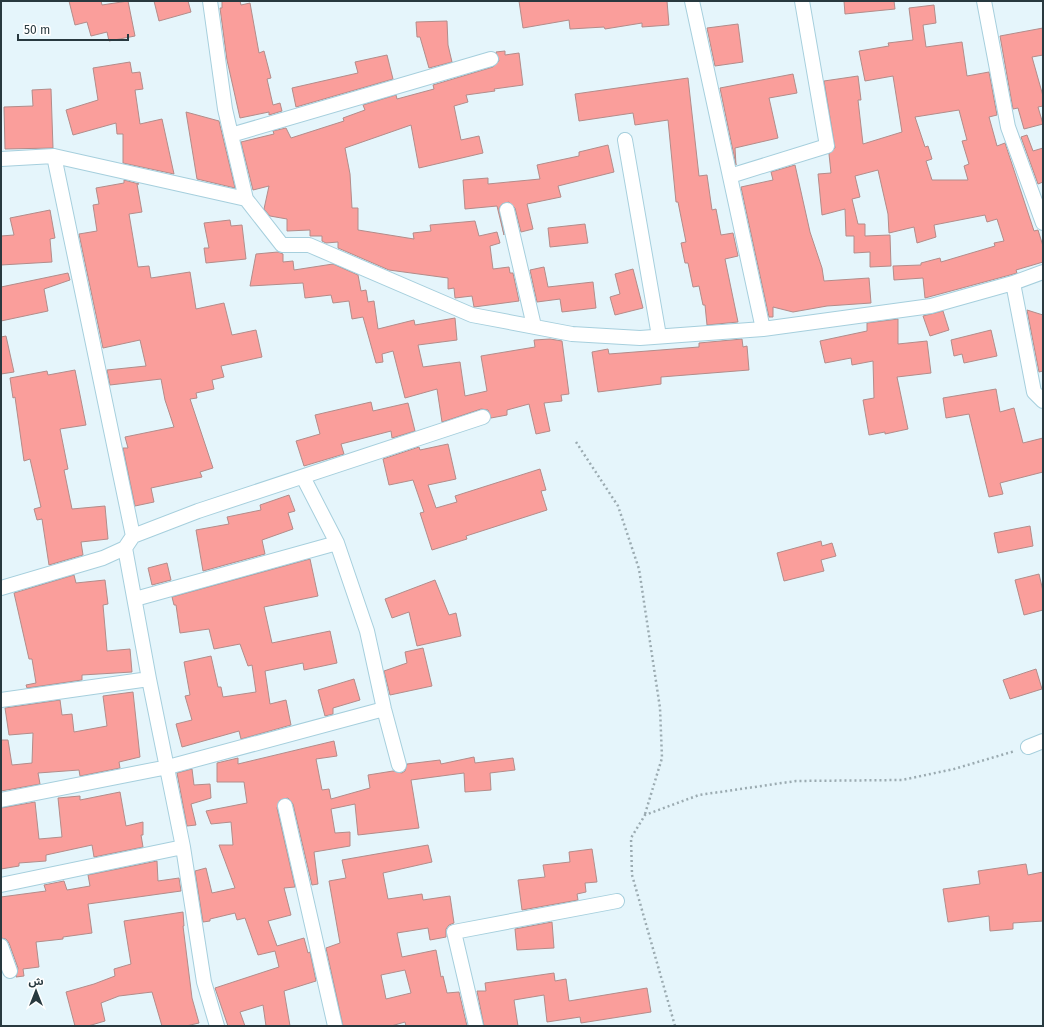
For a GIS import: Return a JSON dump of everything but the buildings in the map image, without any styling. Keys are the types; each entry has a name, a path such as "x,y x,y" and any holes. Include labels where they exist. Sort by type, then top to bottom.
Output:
{"street":[{"path":"210,1 225,109 246,199 282,245 310,245 472,315 572,334 640,338 763,328 931,306 1013,283 1043,272"},
{"path":"692,1 763,328"},
{"path":"730,176 827,146 802,1"},
{"path":"984,1 1008,127 1043,223"},
{"path":"231,135 491,60"},
{"path":"625,140 659,336"},
{"path":"1,159 54,156 246,199"},
{"path":"54,156 134,536"},
{"path":"507,210 534,326"},
{"path":"1013,283 1034,392 1043,401"},
{"path":"1,588 102,558 125,548 134,536 198,511 484,417"},
{"path":"303,477 337,543 368,631 384,709 399,766"},
{"path":"135,599 337,543"},
{"path":"125,548 149,679 183,847 204,982 217,1026"},
{"path":"1,700 149,679"},
{"path":"1,800 168,767 384,709"},
{"path":"1028,747 1043,741"},
{"path":"285,806 335,1026"},
{"path":"1,884 183,847"},
{"path":"476,1026 454,932 617,901"},
{"path":"1,946 10,971"}],"path":[{"path":"576,442 618,506 638,568 649,630 660,708 662,758 645,815 631,838 632,875 675,1026"},
{"path":"645,815 699,795 788,782 902,780 954,769 1028,747"}]}
